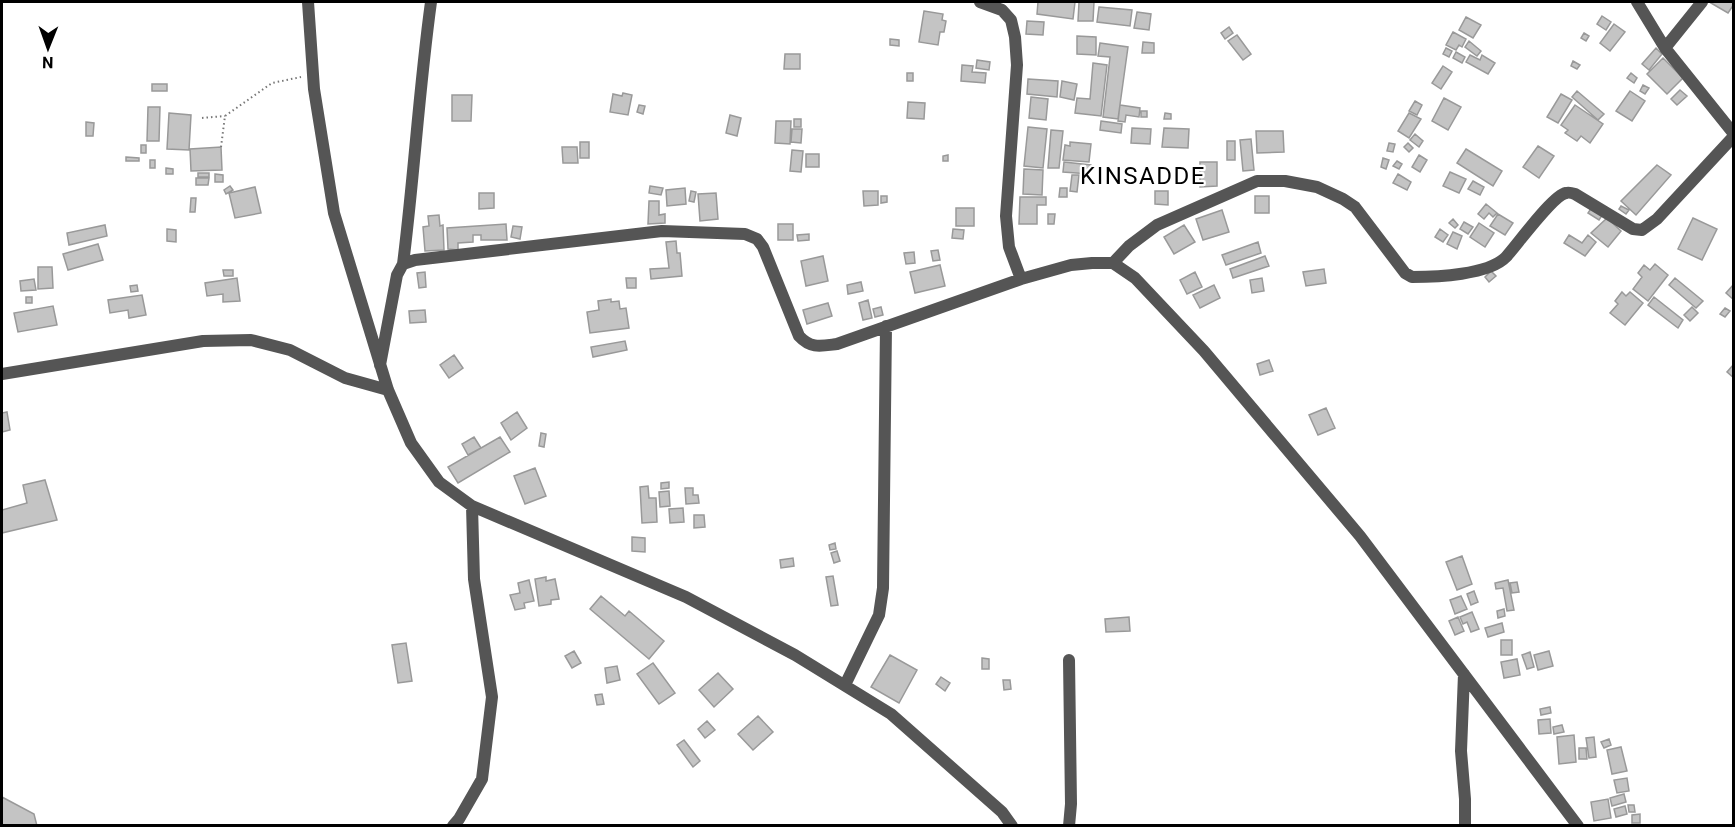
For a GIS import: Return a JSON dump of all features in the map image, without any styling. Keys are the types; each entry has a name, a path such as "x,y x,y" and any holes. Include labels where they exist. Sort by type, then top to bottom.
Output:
{"street":[{"path":"308,2 312,74 334,213 388,390 411,443 439,482 472,506 686,597 795,655 891,714 1002,812 1012,825"},
{"path":"380,369 397,275 403,264 413,185 423,59 431,2"},
{"path":"980,2 1004,6 1011,20 1015,37 1017,65 1006,216 1009,247 1021,279"},
{"path":"1113,263 1129,246 1157,225 1257,181 1285,181 1317,188 1343,199 1355,207 1406,273 1412,277 1492,268 1504,259 1562,194 1568,192 1633,229 1642,230 1657,219 1734,135 1665,48 1637,2"},
{"path":"1665,48 1702,2"},
{"path":"403,264 415,260 662,231 745,234 757,239 763,247 798,336 806,344 820,346 837,344 1021,279 1071,265 1092,262 1113,263 1135,278 1204,351 1360,536 1578,825"},
{"path":"845,685 879,615 883,588 886,326"},
{"path":"2,374 203,340 251,340 290,350 345,378 388,390"},
{"path":"453,825 459,819 482,779 492,696 474,579 472,506"},
{"path":"1069,660 1071,804 1069,825"},
{"path":"1464,674 1461,751 1465,825"}],"path":[{"path":"202,118 225,116 272,82 312,74"},
{"path":"221,147 225,116"}],"building":[{"path":"1038,2 1075,2 1073,19 1037,14"},
{"path":"1079,2 1094,2 1093,21 1078,21"},
{"path":"1712,2 1732,2 1734,4 1728,13"},
{"path":"1099,7 1132,10 1130,26 1097,22"},
{"path":"924,11 943,14 942,20 946,21 944,32 940,32 938,45 919,42"},
{"path":"1137,12 1151,14 1149,30 1134,28"},
{"path":"1602,16 1611,22 1606,30 1597,24"},
{"path":"1466,17 1481,25 1473,38 1459,30"},
{"path":"1027,21 1044,22 1043,35 1026,34"},
{"path":"1614,24 1625,32 1610,51 1600,43"},
{"path":"1229,27 1233,33 1225,39 1221,33"},
{"path":"1453,32 1466,39 1462,47 1459,45 1456,50 1446,45"},
{"path":"1584,33 1589,36 1586,41 1581,38"},
{"path":"1237,35 1251,54 1243,60 1228,41"},
{"path":"1077,36 1096,37 1096,55 1077,54"},
{"path":"890,39 899,40 899,46 890,45"},
{"path":"1469,41 1481,51 1477,56 1465,47"},
{"path":"1143,42 1154,43 1154,53 1142,53"},
{"path":"1100,43 1128,47 1118,119 1103,117 1110,57 1098,56"},
{"path":"1446,48 1452,51 1449,57 1443,54"},
{"path":"1656,48 1662,54 1649,70 1642,64"},
{"path":"1456,52 1465,57 1462,63 1453,58"},
{"path":"785,54 800,54 800,69 784,69"},
{"path":"1470,55 1480,60 1482,55 1495,63 1488,74 1466,62"},
{"path":"1663,58 1683,78 1667,94 1647,74"},
{"path":"977,60 990,62 989,70 976,68"},
{"path":"1573,61 1580,65 1577,69 1571,66"},
{"path":"1093,63 1107,65 1101,116 1075,113 1077,98 1090,99"},
{"path":"962,65 973,66 972,72 986,73 985,83 961,81"},
{"path":"1443,66 1452,72 1441,89 1432,83"},
{"path":"907,73 913,73 913,81 907,81"},
{"path":"1631,73 1637,78 1634,83 1627,78"},
{"path":"1028,79 1058,81 1057,97 1027,94"},
{"path":"1062,81 1077,84 1074,100 1060,97"},
{"path":"152,84 167,84 167,91 152,91"},
{"path":"1643,85 1649,88 1645,94 1640,91"},
{"path":"1680,90 1687,96 1677,105 1671,99"},
{"path":"1577,91 1604,114 1598,120 1572,97"},
{"path":"1630,91 1645,101 1632,121 1616,111"},
{"path":"623,93 632,95 628,115 610,112 613,94 622,96"},
{"path":"1561,94 1572,100 1558,123 1547,117"},
{"path":"452,95 472,95 471,121 452,121"},
{"path":"1031,97 1048,99 1046,120 1029,118"},
{"path":"1444,98 1461,107 1448,130 1432,121"},
{"path":"1415,101 1422,105 1417,115 1409,111"},
{"path":"908,102 925,103 924,119 907,118"},
{"path":"639,105 645,106 643,114 637,112"},
{"path":"1120,105 1140,108 1139,117 1126,115 1125,122 1118,121"},
{"path":"1575,105 1603,124 1590,143 1581,136 1577,141 1565,133 1568,130 1561,125"},
{"path":"148,107 160,107 159,141 147,141"},
{"path":"1141,111 1147,111 1147,117 1141,117"},
{"path":"169,113 191,115 189,150 167,149"},
{"path":"1165,113 1171,114 1171,119 1164,119"},
{"path":"1409,113 1421,119 1409,138 1398,131"},
{"path":"730,115 741,118 737,136 726,133"},
{"path":"794,119 801,119 801,127 794,127"},
{"path":"776,121 791,121 790,144 775,143"},
{"path":"1101,121 1122,124 1121,133 1100,130"},
{"path":"86,122 94,123 93,136 86,136"},
{"path":"1028,127 1047,129 1043,168 1024,166"},
{"path":"1132,128 1151,129 1150,144 1131,143"},
{"path":"1164,128 1189,129 1188,148 1162,147"},
{"path":"792,129 802,129 801,143 791,142"},
{"path":"1051,130 1063,131 1059,168 1048,168"},
{"path":"1256,131 1283,131 1284,152 1257,153"},
{"path":"1415,134 1423,141 1419,147 1410,140"},
{"path":"1251,139 1254,170 1243,171 1240,140"},
{"path":"1227,141 1235,141 1235,160 1227,160"},
{"path":"580,142 589,142 589,158 580,158"},
{"path":"1070,142 1091,144 1089,162 1063,160 1065,145 1070,146"},
{"path":"1389,143 1395,144 1393,152 1387,151"},
{"path":"1408,143 1413,148 1409,152 1404,147"},
{"path":"141,145 146,145 146,153 141,153"},
{"path":"1538,146 1554,156 1539,178 1523,167"},
{"path":"221,147 222,170 191,171 190,149"},
{"path":"562,147 577,147 578,163 563,163"},
{"path":"1466,149 1502,171 1493,186 1457,163"},
{"path":"792,150 803,151 801,172 790,171"},
{"path":"806,154 819,154 819,167 806,167"},
{"path":"948,155 948,161 943,161 943,156"},
{"path":"1419,155 1427,160 1420,172 1412,167"},
{"path":"126,157 139,158 139,161 126,161"},
{"path":"1383,158 1389,160 1386,169 1381,167"},
{"path":"150,160 155,160 155,168 150,168"},
{"path":"1397,161 1402,164 1399,169 1393,166"},
{"path":"1064,162 1091,165 1090,174 1063,172"},
{"path":"1200,162 1217,162 1217,186 1200,187"},
{"path":"1657,165 1671,175 1636,215 1621,201"},
{"path":"166,168 173,169 173,174 166,174"},
{"path":"1024,169 1043,170 1042,195 1023,194"},
{"path":"1450,172 1466,179 1459,193 1443,186"},
{"path":"198,173 209,173 209,177 198,177"},
{"path":"215,174 223,175 223,182 215,182"},
{"path":"1398,174 1411,182 1407,190 1393,183"},
{"path":"1072,175 1079,175 1077,192 1070,191"},
{"path":"196,178 209,178 208,185 196,185"},
{"path":"1473,181 1484,187 1480,195 1468,189"},
{"path":"230,186 233,190 226,194 224,190"},
{"path":"650,186 663,188 661,195 649,193"},
{"path":"255,187 261,213 235,218 229,193"},
{"path":"685,188 686,204 667,206 666,190"},
{"path":"1060,188 1067,188 1067,197 1059,197"},
{"path":"691,191 696,192 694,202 689,201"},
{"path":"863,191 878,191 878,205 864,206"},
{"path":"1155,191 1168,191 1168,205 1155,204"},
{"path":"479,193 494,193 494,208 479,209"},
{"path":"716,193 718,219 700,221 698,194"},
{"path":"881,196 887,196 887,202 881,203"},
{"path":"1255,196 1269,196 1269,213 1255,213"},
{"path":"1020,197 1046,197 1046,205 1037,205 1037,224 1019,224"},
{"path":"191,198 196,198 195,212 190,212"},
{"path":"649,201 659,201 659,215 665,214 665,223 648,224"},
{"path":"1486,204 1497,213 1493,217 1489,213 1484,219 1478,214"},
{"path":"1621,206 1629,210 1626,214 1619,209"},
{"path":"1592,207 1603,214 1599,220 1588,213"},
{"path":"956,208 974,208 974,226 956,226"},
{"path":"1222,210 1229,232 1203,240 1196,219"},
{"path":"1048,214 1055,214 1054,224 1048,224"},
{"path":"1498,214 1513,223 1505,235 1490,226"},
{"path":"439,215 440,226 443,225 444,250 425,251 423,227 429,226 428,216"},
{"path":"1607,218 1621,231 1608,247 1591,233"},
{"path":"1693,218 1717,229 1702,260 1678,249"},
{"path":"1453,219 1458,225 1455,228 1449,223"},
{"path":"1464,222 1473,227 1468,234 1460,229"},
{"path":"1479,223 1494,233 1485,247 1470,237"},
{"path":"506,224 507,240 481,240 481,235 473,235 473,242 458,243 458,250 448,249 447,228"},
{"path":"778,224 793,224 793,240 778,240"},
{"path":"105,225 107,236 69,245 67,233"},
{"path":"1184,225 1195,242 1174,254 1164,237"},
{"path":"513,226 522,227 520,239 511,237"},
{"path":"167,229 176,230 176,242 167,241"},
{"path":"953,229 964,230 963,239 952,238"},
{"path":"1440,229 1448,235 1443,242 1435,237"},
{"path":"1453,232 1462,236 1457,249 1447,244"},
{"path":"809,234 809,240 798,241 797,235"},
{"path":"1569,235 1582,243 1588,235 1596,242 1585,256 1564,243"},
{"path":"676,241 677,253 680,253 682,276 651,279 650,269 669,268 666,242"},
{"path":"1258,242 1261,253 1226,265 1222,255"},
{"path":"98,244 103,260 68,270 63,254"},
{"path":"938,250 940,260 933,261 931,251"},
{"path":"914,252 915,263 906,264 904,253"},
{"path":"823,256 828,281 806,286 801,261"},
{"path":"1265,256 1269,266 1233,278 1230,269"},
{"path":"1655,264 1668,275 1648,301 1633,289 1642,277 1638,273 1644,265 1650,270"},
{"path":"940,265 945,286 915,293 910,272"},
{"path":"38,267 52,267 53,288 38,289"},
{"path":"1324,269 1326,283 1306,286 1303,272"},
{"path":"223,270 233,270 233,276 224,276"},
{"path":"1491,271 1496,276 1489,282 1485,277"},
{"path":"425,272 426,287 419,288 417,273"},
{"path":"1195,272 1202,287 1187,294 1180,280"},
{"path":"237,278 240,301 223,302 223,294 207,296 205,283"},
{"path":"626,278 636,278 636,288 627,288"},
{"path":"1262,278 1264,291 1252,293 1250,280"},
{"path":"1675,278 1703,301 1696,308 1669,285"},
{"path":"34,279 36,290 21,291 20,281"},
{"path":"861,282 863,291 848,294 847,285"},
{"path":"1734,284 1734,300 1726,293"},
{"path":"137,285 138,291 131,292 130,286"},
{"path":"1214,285 1220,298 1200,308 1193,295"},
{"path":"1622,292 1626,296 1630,292 1643,303 1625,325 1610,313 1618,304 1615,301"},
{"path":"142,295 146,315 129,318 128,310 110,313 108,300"},
{"path":"26,297 32,297 32,303 26,303"},
{"path":"1654,297 1683,320 1678,328 1648,305"},
{"path":"611,299 611,302 619,301 620,309 626,308 629,328 590,333 587,312 599,310 598,301"},
{"path":"868,300 872,318 863,320 859,303"},
{"path":"828,303 832,316 807,324 803,310"},
{"path":"53,306 57,325 18,332 14,313"},
{"path":"881,307 883,315 875,317 873,309"},
{"path":"1692,307 1698,313 1690,321 1684,315"},
{"path":"1725,308 1730,311 1725,317 1720,314"},
{"path":"425,310 426,322 410,323 409,311"},
{"path":"625,341 627,350 593,357 591,347"},
{"path":"454,355 463,368 449,378 440,365"},
{"path":"1269,360 1273,371 1260,375 1257,364"},
{"path":"1734,364 1734,378 1727,372"},
{"path":"1326,408 1335,428 1318,435 1309,415"},
{"path":"7,412 10,430 2,432 2,413"},
{"path":"517,412 527,428 511,440 501,423"},
{"path":"541,433 546,434 544,447 539,446"},
{"path":"474,437 481,448 468,455 462,444"},
{"path":"500,437 510,452 458,483 448,467"},
{"path":"535,468 546,496 525,504 514,476"},
{"path":"45,480 57,520 2,533 2,510 27,503 23,485"},
{"path":"669,482 669,488 661,489 661,483"},
{"path":"648,486 649,498 656,498 657,522 642,523 640,487"},
{"path":"685,488 693,488 693,495 698,495 699,503 686,504"},
{"path":"669,491 670,506 660,507 659,492"},
{"path":"683,508 684,522 670,523 669,509"},
{"path":"694,515 704,515 705,527 694,528"},
{"path":"632,537 645,538 645,552 632,551"},
{"path":"835,543 836,549 830,550 829,545"},
{"path":"837,551 840,561 834,563 831,553"},
{"path":"1462,556 1472,584 1457,590 1446,562"},
{"path":"793,558 794,566 781,568 780,560"},
{"path":"833,576 838,605 831,606 826,577"},
{"path":"546,577 546,581 555,579 559,599 551,600 551,604 539,606 535,579"},
{"path":"529,580 534,601 524,603 525,608 515,610 510,595 520,593 518,583"},
{"path":"1508,580 1514,610 1507,611 1503,588 1496,589 1495,583"},
{"path":"1517,582 1519,592 1512,593 1510,583"},
{"path":"1474,591 1478,602 1471,605 1467,594"},
{"path":"601,596 625,616 629,611 664,641 649,659 590,609"},
{"path":"1461,596 1467,609 1455,614 1450,600"},
{"path":"1504,609 1505,616 1498,618 1497,611"},
{"path":"1472,612 1479,629 1471,632 1467,622 1463,624 1460,617"},
{"path":"1129,617 1130,631 1106,632 1105,619"},
{"path":"1458,617 1464,631 1455,635 1449,621"},
{"path":"1502,623 1504,632 1488,637 1485,628"},
{"path":"1501,640 1512,640 1512,655 1501,655"},
{"path":"406,643 412,681 398,683 392,645"},
{"path":"574,651 581,663 572,668 565,656"},
{"path":"1549,651 1553,666 1538,670 1534,655"},
{"path":"1530,652 1534,667 1527,669 1522,655"},
{"path":"890,655 917,670 899,703 871,687"},
{"path":"982,658 989,659 989,669 982,669"},
{"path":"1517,659 1520,675 1504,678 1501,662"},
{"path":"653,663 675,693 659,704 637,674"},
{"path":"617,666 620,680 607,683 605,668"},
{"path":"718,673 733,689 714,707 699,690"},
{"path":"941,677 950,683 945,691 936,684"},
{"path":"1003,680 1010,680 1011,689 1004,690"},
{"path":"602,694 604,704 597,705 595,695"},
{"path":"1550,707 1551,713 1541,715 1540,709"},
{"path":"758,716 773,732 753,750 738,734"},
{"path":"1550,719 1551,733 1539,734 1538,720"},
{"path":"707,721 715,730 705,738 698,729"},
{"path":"1562,725 1564,732 1554,734 1553,727"},
{"path":"1574,735 1576,762 1559,764 1557,737"},
{"path":"1594,737 1596,757 1589,758 1586,738"},
{"path":"1609,739 1611,745 1604,748 1601,742"},
{"path":"684,740 700,761 693,767 677,745"},
{"path":"1621,747 1627,771 1612,774 1607,750"},
{"path":"1579,748 1586,748 1587,759 1579,759"},
{"path":"1627,778 1629,791 1617,793 1614,780"},
{"path":"1624,794 1626,802 1612,806 1610,798"},
{"path":"2,797 34,814 37,826 2,826"},
{"path":"1608,799 1611,818 1594,821 1591,802"},
{"path":"1628,805 1634,805 1635,812 1629,812"},
{"path":"1625,806 1627,814 1616,817 1614,809"},
{"path":"1640,814 1640,823 1632,823 1632,815"}],"district":[{"name":"KINSADDE","path":"1143,176"}]}
